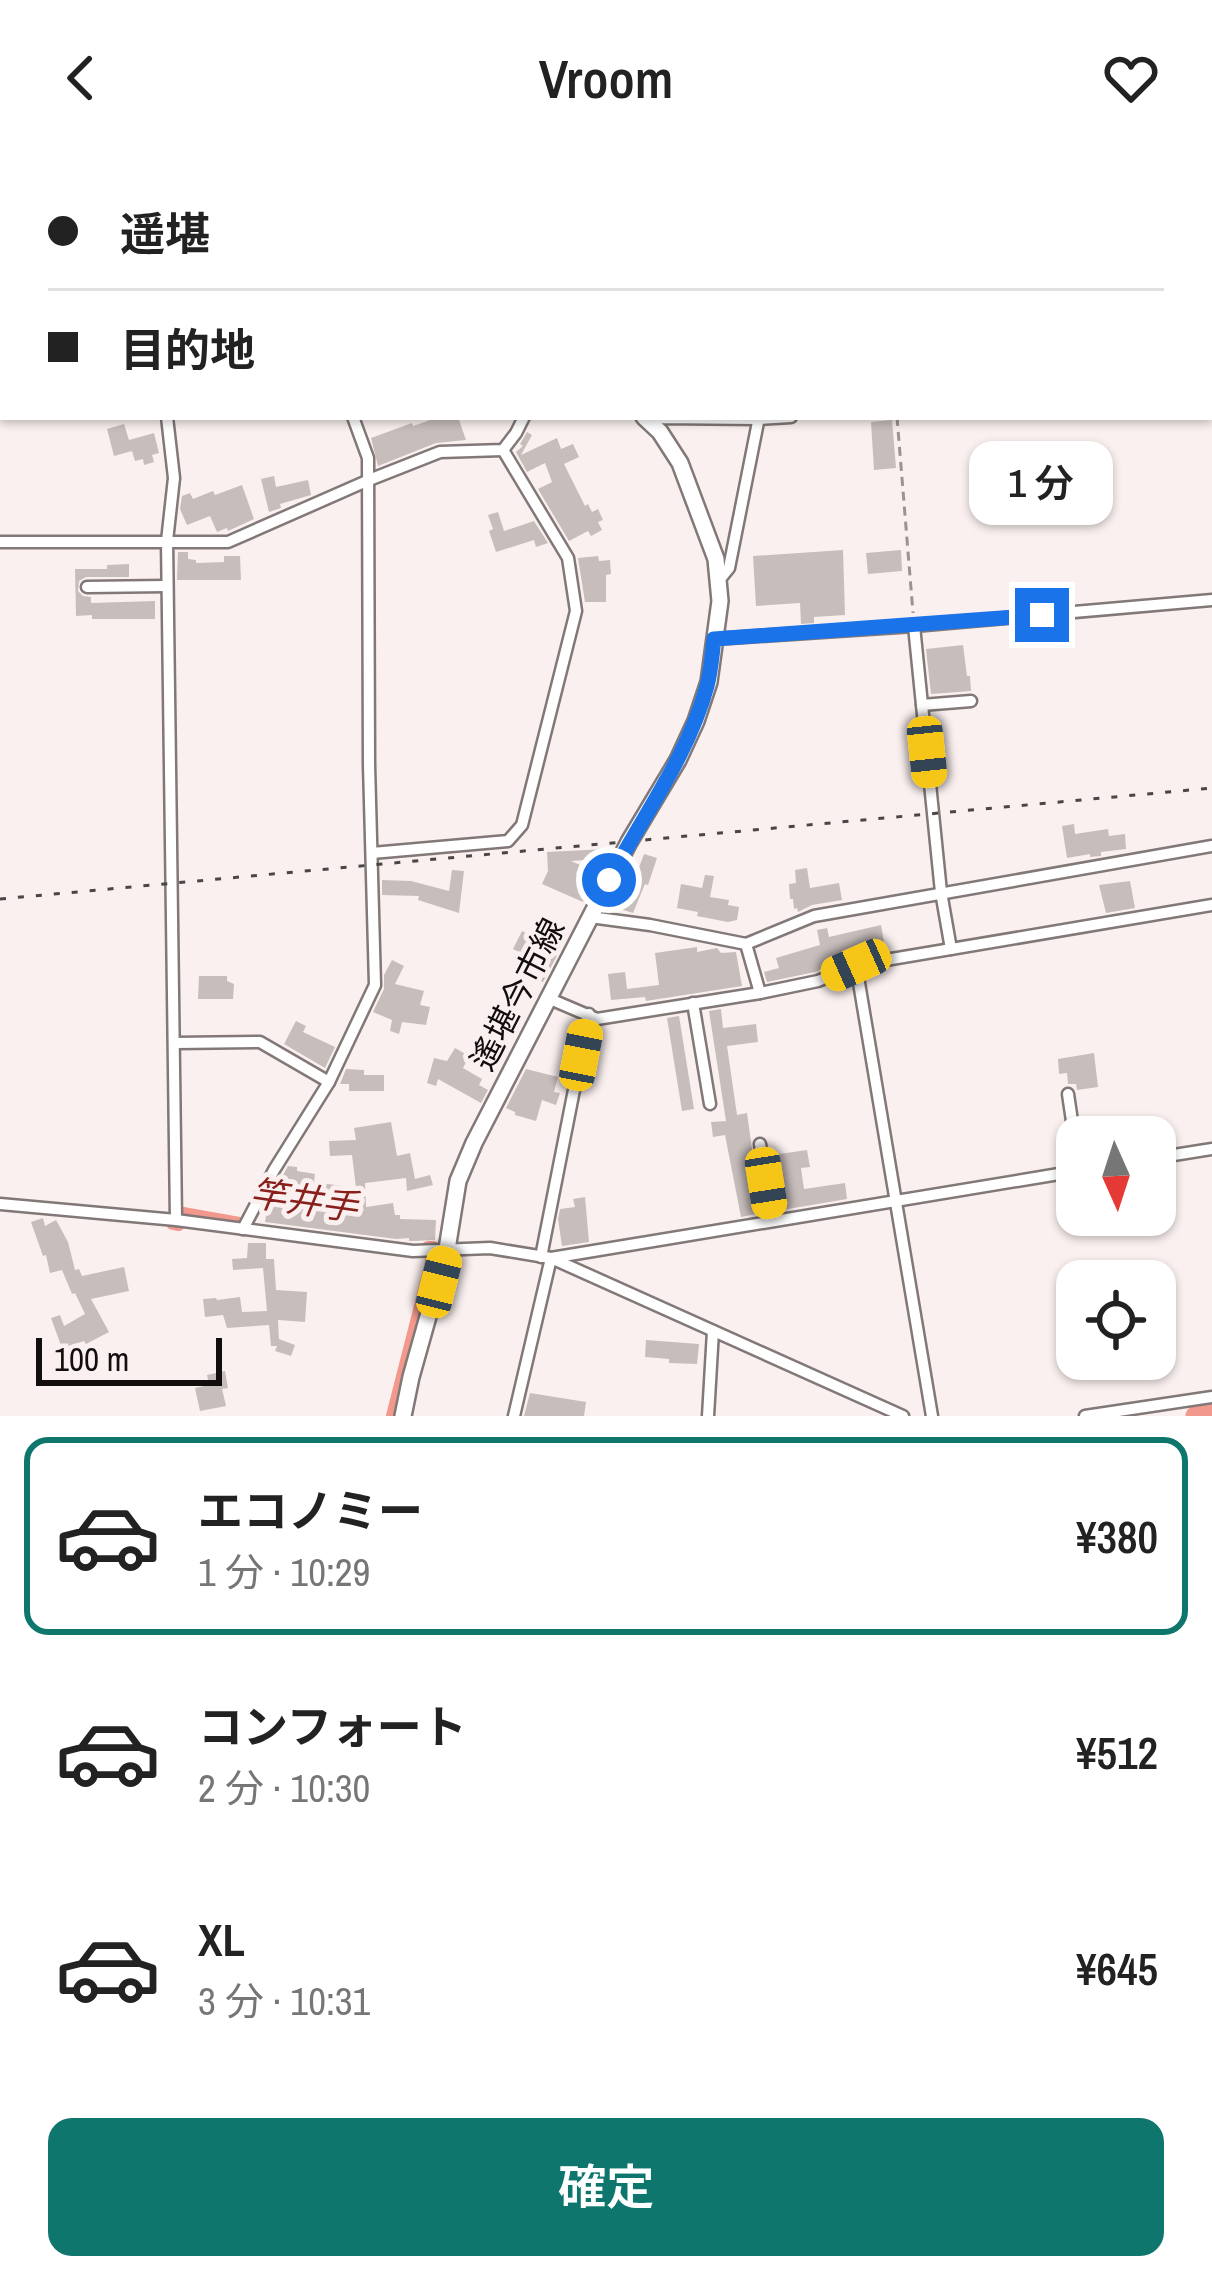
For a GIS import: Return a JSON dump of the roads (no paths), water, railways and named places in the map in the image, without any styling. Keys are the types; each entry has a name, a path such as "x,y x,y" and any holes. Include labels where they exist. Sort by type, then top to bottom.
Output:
{"main road":[{"name":"遙堪今市線","path":"403,1416 447,1249 458,1181 629,842 678,760 709,682 720,601 716,559 680,463 648,420"}],"street":[{"path":"167,420 174,478 166,541 176,1220"},
{"path":"242,1229 329,1082 375,985 369,480 368,458 354,420"},
{"path":"0,542 228,542 440,452 503,450 523,420"},
{"path":"720,579 729,568 759,420"},
{"path":"372,853 508,841 522,825 576,611 568,558 503,450"},
{"path":"87,587 167,586"},
{"path":"714,639 1212,600"},
{"path":"914,626 951,949"},
{"path":"922,705 971,701"},
{"path":"590,917 746,944 814,916 1212,845"},
{"path":"550,999 597,1018 760,993 818,981 856,965 1212,905"},
{"path":"746,944 760,993"},
{"path":"856,965 932,1416"},
{"path":"693,1004 710,1104"},
{"path":"514,1416 590,1014"},
{"path":"175,1043 260,1042 329,1082"},
{"path":"1068,1094 1071,1116"},
{"path":"760,1144 772,1221"},
{"path":"1176,1155 1212,1149"},
{"path":"546,1257 1056,1174"},
{"path":"0,1204 176,1220 413,1251 490,1248 546,1257 903,1416"},
{"path":"708,1416 713,1331"},
{"path":"1085,1416 1212,1397"}],"waterway":[{"name":"竿井手","path":"173,1223 178,1224 183,1214 239,1224"},
{"name":"竿井手","path":"393,1416 432,1263 433,1248 428,1248"},
{"path":"1196,1416 1212,1414"}],"railway":[{"path":"0,899 1212,788"}]}
